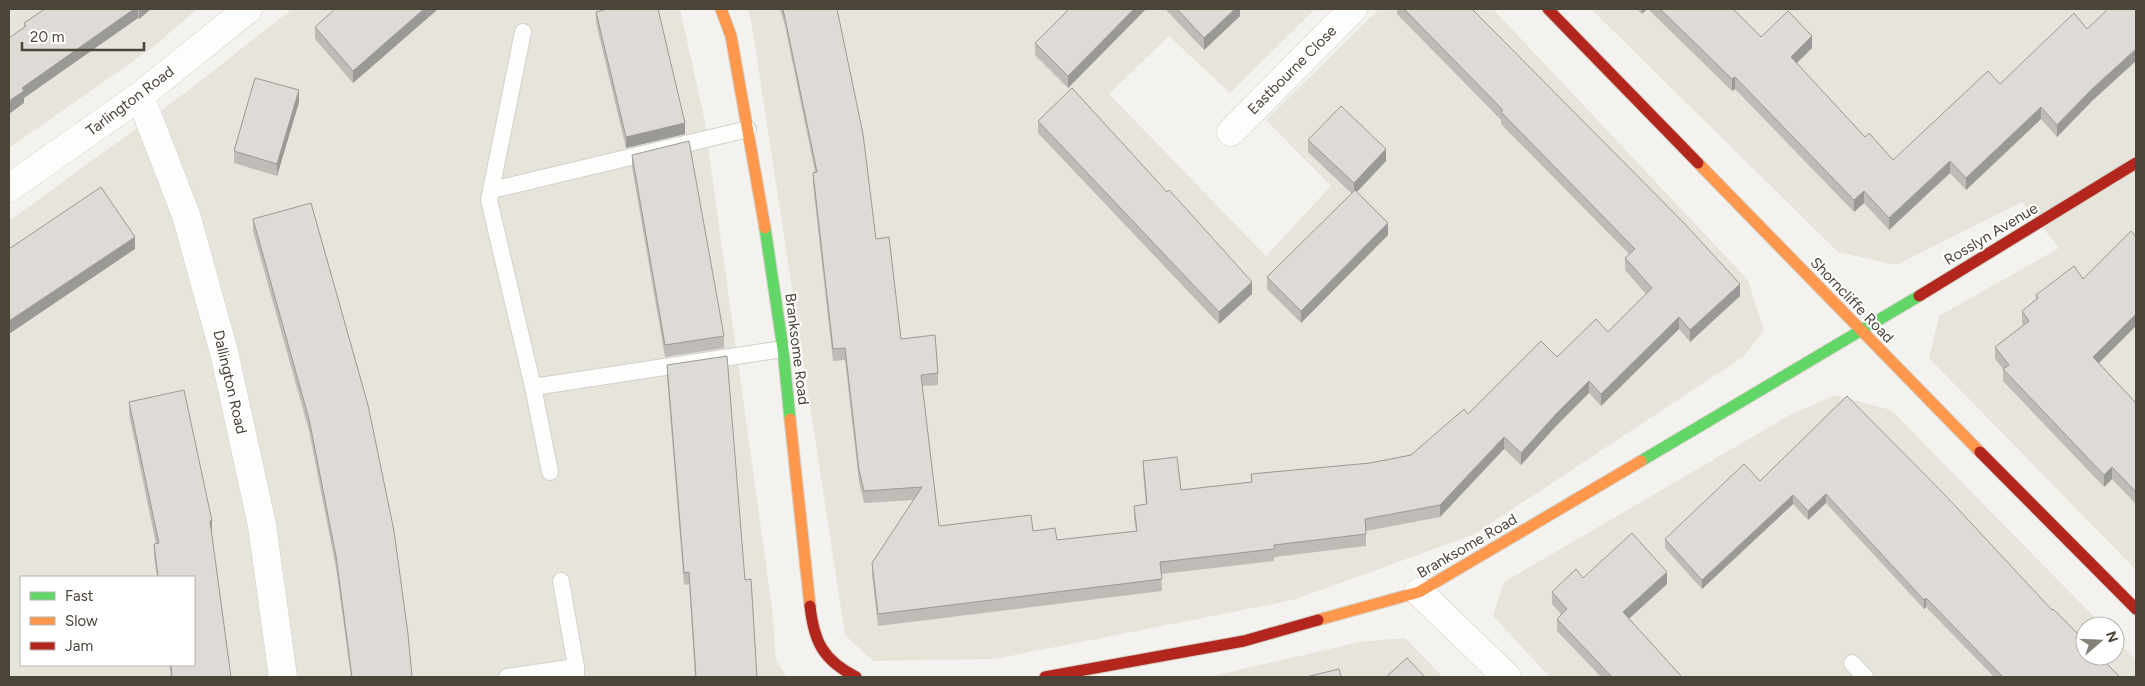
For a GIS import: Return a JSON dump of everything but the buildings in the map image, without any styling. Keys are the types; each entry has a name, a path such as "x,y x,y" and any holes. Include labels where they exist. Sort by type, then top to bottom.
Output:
{"street":[{"name":"Tarlington Road","path":"9,188 140,96 248,9"},
{"name":"Branksome Road","path":"721,9 731,36 748,129 783,349 810,612 818,646 839,670 856,677"},
{"name":"Eastbourne Close","path":"1231,132 1353,9"},
{"name":"Shorncliffe Road","path":"1548,9 2136,609"},
{"name":"Dallington Road","path":"140,96 186,215 224,352 262,526 283,677"},
{"name":"Rosslyn Avenue","path":"1861,330 2136,163"},
{"name":"Branksome Road","path":"1045,677 1244,641 1419,592 1861,330"},
{"path":"1419,592 1507,677"}],"lane":[{"path":"523,32 489,200 533,387 550,472"},
{"path":"492,190 748,129"},
{"path":"533,387 783,349"},
{"path":"507,677 576,672 561,581"},
{"path":"1852,663 1865,677"}],"shaded area":[{"path":"9,9 197,9 152,48 9,148"},
{"path":"292,9 680,9 704,117 772,608 776,661 787,677 9,677 9,221 185,93"},
{"path":"747,9 1315,9 1230,93 1169,36 1109,94 1266,256 1331,186 1266,120 1379,9 1493,9 1748,280 1764,330 1743,357 1473,535 1293,600 995,659 873,661 845,635 751,20"},
{"path":"1591,9 2136,9 2136,570 1929,358 1939,316 2059,248 2022,202 1896,265 1838,252"},
{"path":"1835,395 1891,410 2093,616 2075,616 2075,666 2125,666 2125,648 2136,660 2136,677 1550,677 1493,616 1504,582 1788,416"},
{"path":"1405,638 1443,677 1208,677 1360,642"}],"traffic: fast":[{"path":"765,228 783,349 790,419"},
{"path":"1641,461 1919,296"}],"traffic: slow":[{"path":"721,9 731,36 765,228"},
{"path":"1698,163 1980,452"},
{"path":"790,419 810,606"},
{"path":"1318,620 1419,592 1641,461"}],"traffic: jam":[{"path":"1548,9 1698,163"},
{"path":"1919,296 2136,163"},
{"path":"1980,452 2136,609"},
{"path":"810,606 814,630 822,649 835,664 856,677"},
{"path":"1045,677 1244,641 1318,620"}]}
